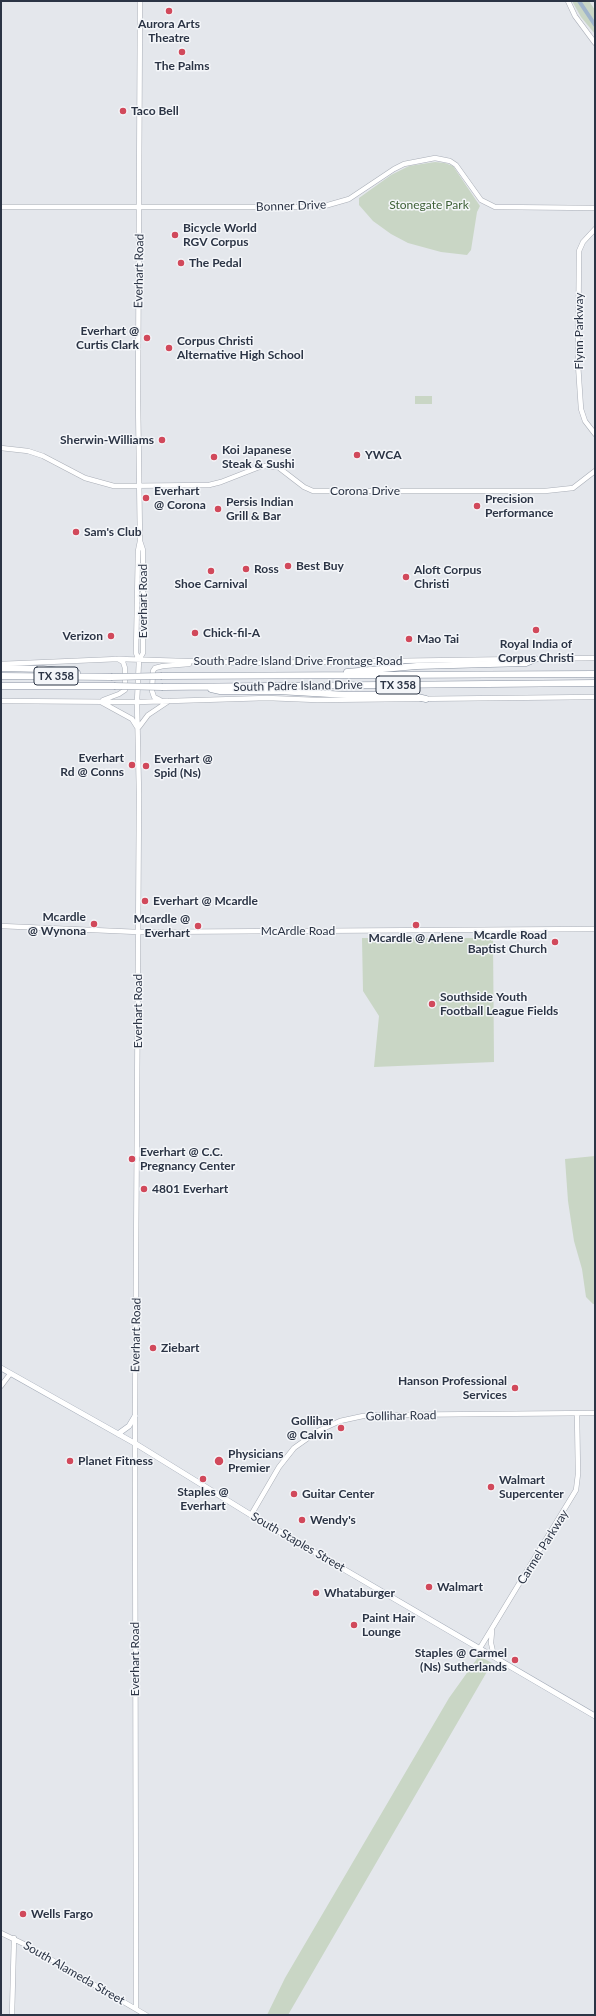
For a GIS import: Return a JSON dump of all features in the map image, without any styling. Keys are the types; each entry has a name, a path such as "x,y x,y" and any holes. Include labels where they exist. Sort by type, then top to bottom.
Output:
{"highway":[{"path":"340,675 351,671 390,667 526,663 535,659"},
{"path":"1,668 43,669 109,677"},
{"name":"South Padre Island Drive","path":"1,676 109,677 595,674"},
{"name":"South Padre Island Drive","path":"1,686 201,687 595,683"},
{"path":"1,690 72,686"},
{"path":"201,687 220,691 278,691 347,695 409,696 426,699"}],"main road":[{"name":"Everhart Road","path":"136,2009 135,1416 138,932 137,702 139,660 136,653 138,551 140,540 138,399 140,1"},
{"path":"568,1 575,16 595,42"},
{"name":"Bonner Drive","path":"1,207 321,206 348,199 404,164 435,158 450,161 456,165 480,200 495,207 595,208"},
{"name":"Flynn Parkway","path":"595,228 583,242 579,251 578,370 581,410 595,434"},
{"name":"Corona Drive","path":"1,448 28,451 43,456 86,478 104,484 140,486 215,484 262,466 278,467 304,487 313,490 545,492 573,488 595,471"},
{"path":"100,702 125,690 125,668 118,658"},
{"name":"South Padre Island Drive Frontage Road","path":"1,664 118,658 213,662 595,658"},
{"path":"160,701 154,697 152,692 153,671 155,668 213,662"},
{"path":"1,701 137,702 266,698 317,700 595,697"},
{"path":"100,702 132,719 138,729 148,715 170,701"},
{"name":"McArdle Road","path":"1,926 138,932 595,929"},
{"name":"South Staples Street","path":"1,1368 136,1444 251,1515 595,1716"},
{"path":"1,1386 10,1374"},
{"name":"Carmel Parkway","path":"480,1648 576,1490 578,1474 577,1413"},
{"name":"Gollihar Road","path":"251,1515 279,1467 294,1448 318,1431 340,1421 364,1416 380,1415 595,1413"},
{"path":"118,1434 129,1426 135,1416"},
{"path":"492,1629 491,1643 494,1656"},
{"name":"South Alameda Street","path":"1,1933 14,1938 146,2015"},
{"path":"12,2015 14,1938"}],"green space":[{"path":"572,1 589,1 595,10 595,34 581,17"},
{"name":"Stonegate Park","path":"435,162 453,166 480,206 477,212 471,250 467,255 441,252 408,243 391,234 373,221 359,205 359,198 391,175 409,166"},
{"path":"415,396 432,396 432,404 415,404"},
{"name":"Southside Youth Football League Fields","path":"362,938 493,938 494,1062 374,1067 379,1016 363,991"},
{"path":"595,1156 595,1304 593,1304 586,1297 582,1269 574,1241 568,1201 565,1159"},
{"path":"479,1656 492,1663 288,2015 267,2015 285,1978 449,1698"}],"waterway":[{"path":"579,1 595,25"}],"place":[{"name":"Aurora Arts Theatre","path":"169,11"},
{"name":"The Palms","path":"182,52"},
{"name":"Taco Bell","path":"123,111"},
{"name":"Bicycle World RGV Corpus","path":"175,235"},
{"name":"The Pedal","path":"181,263"},
{"name":"Everhart @ Curtis Clark","path":"147,338"},
{"name":"Corpus Christi Alternative High School","path":"169,348"},
{"name":"Sherwin-Williams","path":"162,440"},
{"name":"YWCA","path":"357,455"},
{"name":"Koi Japanese Steak & Sushi","path":"214,457"},
{"name":"Everhart @ Corona","path":"146,498"},
{"name":"Precision Performance","path":"477,506"},
{"name":"Persis Indian Grill & Bar","path":"218,509"},
{"name":"Sam's Club","path":"76,532"},
{"name":"Best Buy","path":"288,566"},
{"name":"Ross","path":"246,569"},
{"name":"Shoe Carnival","path":"211,571"},
{"name":"Aloft Corpus Christi","path":"406,577"},
{"name":"Royal India of Corpus Christi","path":"536,630"},
{"name":"Chick-fil-A","path":"195,633"},
{"name":"Verizon","path":"111,636"},
{"name":"Mao Tai","path":"409,639"},
{"name":"Everhart Rd @ Conns","path":"132,765"},
{"name":"Everhart @ Spid (Ns)","path":"146,766"},
{"name":"Everhart @ Mcardle","path":"145,901"},
{"name":"Mcardle @ Wynona","path":"94,924"},
{"name":"Mcardle @ Arlene","path":"416,925"},
{"name":"Mcardle @ Everhart","path":"198,926"},
{"name":"Mcardle Road Baptist Church","path":"555,942"},
{"name":"Southside Youth Football League Fields","path":"432,1004"},
{"name":"Everhart @ C.C. Pregnancy Center","path":"132,1159"},
{"name":"4801 Everhart","path":"144,1189"},
{"name":"Ziebart","path":"153,1348"},
{"name":"Hanson Professional Services","path":"515,1388"},
{"name":"Gollihar @ Calvin","path":"341,1428"},
{"name":"Planet Fitness","path":"70,1461"},
{"name":"Physicians Premier","path":"219,1461"},
{"name":"Staples @ Everhart","path":"203,1479"},
{"name":"Walmart Supercenter","path":"491,1487"},
{"name":"Guitar Center","path":"294,1494"},
{"name":"Wendy's","path":"302,1520"},
{"name":"Walmart","path":"429,1587"},
{"name":"Whataburger","path":"316,1593"},
{"name":"Paint Hair Lounge","path":"354,1625"},
{"name":"Staples @ Carmel (Ns) Sutherlands","path":"515,1660"},
{"name":"Wells Fargo","path":"23,1914"}]}
